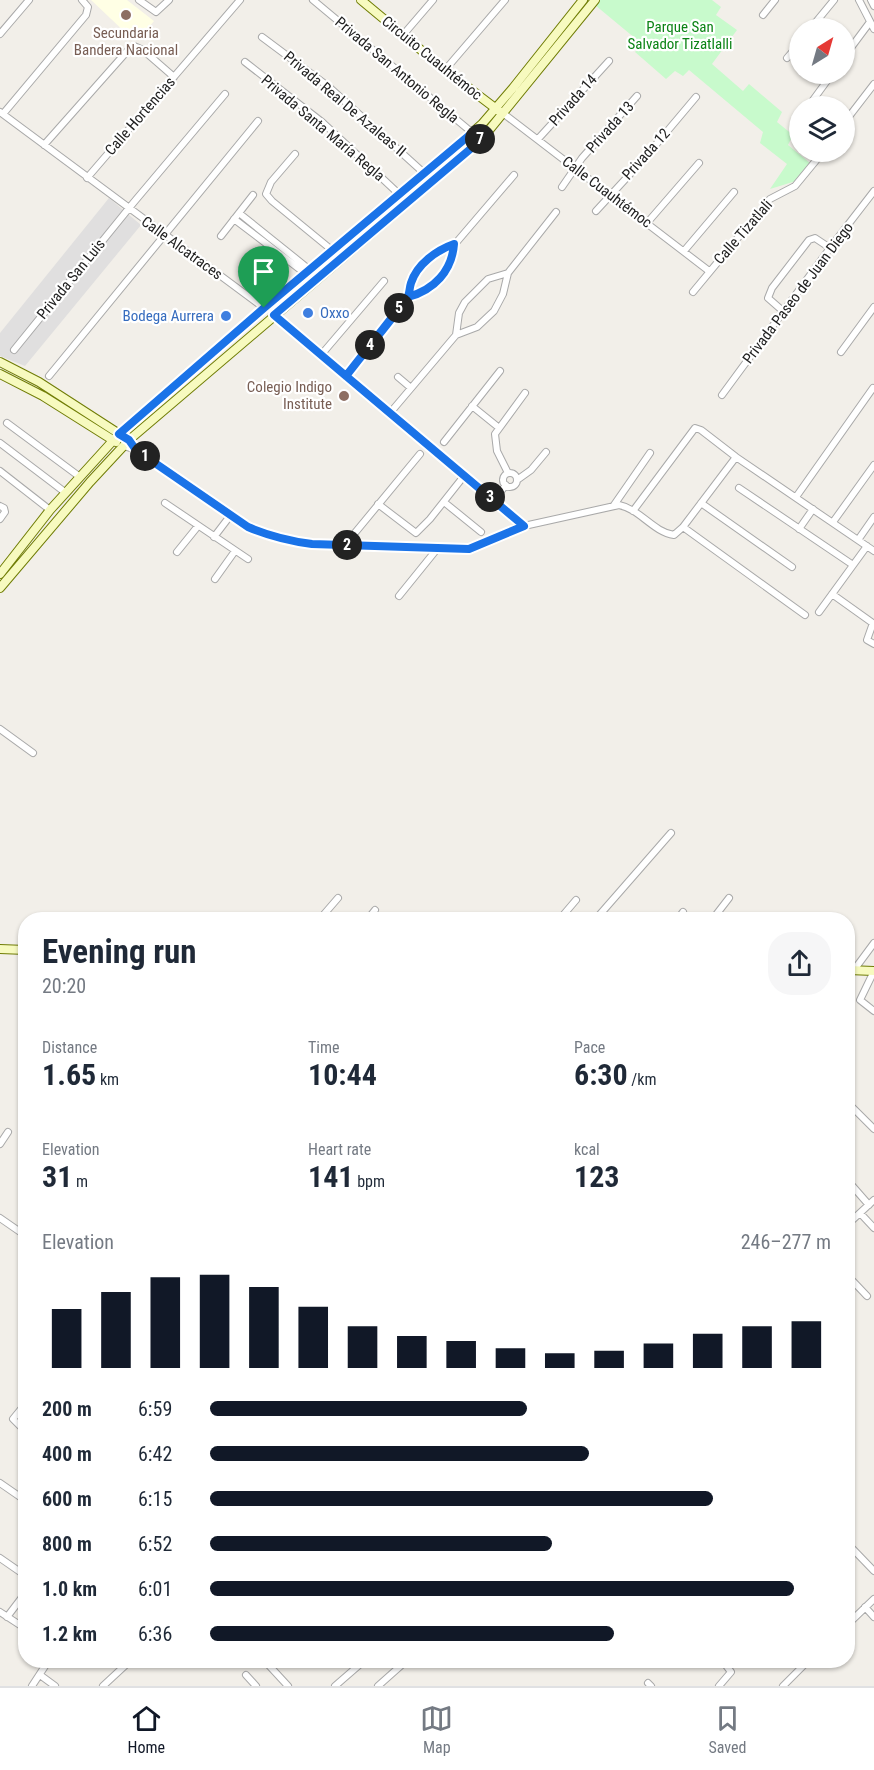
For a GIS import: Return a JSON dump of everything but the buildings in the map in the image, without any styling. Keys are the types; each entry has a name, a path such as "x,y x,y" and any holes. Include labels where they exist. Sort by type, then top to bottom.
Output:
{"street":[{"path":"0,34 29,0"},
{"path":"1,113 86,15 88,7 82,0"},
{"path":"139,0 156,12 169,0"},
{"name":"Calle Hortencias","path":"87,178 240,0"},
{"name":"Privada San Antonio Regla","path":"313,0 481,140"},
{"name":"Circuito Cuauhtémoc","path":"362,0 445,70 500,112"},
{"path":"403,35 433,0"},
{"path":"445,70 505,0"},
{"path":"0,588 126,443 481,140 583,0"},
{"path":"0,574 50,510 116,437 264,308 500,112 595,0"},
{"path":"763,15 775,0"},
{"path":"819,18 834,0"},
{"path":"859,0 874,29"},
{"path":"871,0 874,6"},
{"path":"855,42 870,22"},
{"name":"Privada Real De Azaleas II","path":"262,37 329,87 425,174"},
{"path":"44,145 130,48 134,46 143,50 174,77"},
{"name":"Privada 14","path":"538,140 609,61"},
{"name":"Privada Santa María Regla","path":"244,62 322,122 400,195"},
{"path":"855,109 874,84"},
{"name":"Calle Alcatraces","path":"128,208 225,94"},
{"name":"Privada 13","path":"562,187 575,168 637,96"},
{"name":"Privada 12","path":"596,211 696,97"},
{"name":"Calle Cuauhtémoc","path":"500,112 709,271"},
{"name":"Calle Alcatraces","path":"1,113 264,308"},
{"path":"49,376 258,121"},
{"path":"295,154 271,182 266,194 333,251"},
{"name":"Calle Tizatlali","path":"693,292 770,199 795,186 815,162"},
{"path":"647,223 699,163"},
{"path":"346,376 408,297 411,283 417,272 439,250 454,244 514,175"},
{"name":"Privada Paseo de Juan Diego","path":"722,395 874,191"},
{"path":"684,251 734,192"},
{"path":"221,236 253,195"},
{"name":"Privada San Luis","path":"14,350 128,208"},
{"path":"390,413 456,335 477,327 494,311 503,294 508,273 556,212"},
{"path":"239,213 308,272"},
{"path":"234,219 308,272"},
{"path":"784,312 768,298 772,288 809,240 815,238 830,248"},
{"path":"408,297 422,293 443,275 450,265 454,244"},
{"path":"456,335 459,313 465,302 488,279 508,273"},
{"path":"321,355 384,281"},
{"path":"841,352 874,307"},
{"path":"274,315 524,526"},
{"path":"1,368 39,382 248,527 268,536 312,544 437,549 477,547 524,526 614,505 624,506 670,535 678,533 735,457"},
{"path":"444,441 500,371"},
{"path":"398,377 411,388"},
{"path":"796,497 873,388"},
{"path":"508,473 494,440 498,427 525,393"},
{"path":"472,406 498,427"},
{"path":"7,423 80,477"},
{"path":"633,511 694,428 701,430 735,457 874,551"},
{"path":"0,442 66,493"},
{"path":"506,485 513,486 546,452"},
{"path":"614,505 650,453"},
{"path":"354,534 420,454"},
{"path":"833,522 874,465"},
{"path":"0,471 50,510"},
{"path":"508,473 514,474 517,480"},
{"path":"506,485 503,480 508,473"},
{"path":"378,504 416,532 424,526 464,476"},
{"path":"494,500 506,485"},
{"path":"739,488 853,565"},
{"path":"444,502 480,532"},
{"path":"165,503 248,559"},
{"path":"701,503 792,567"},
{"path":"0,506 5,512 0,519"},
{"path":"799,529 813,509"},
{"path":"214,537 230,516"},
{"path":"858,540 874,517"},
{"path":"177,552 198,526"},
{"path":"683,527 805,615"},
{"path":"819,612 867,546"},
{"path":"399,596 437,549"},
{"path":"215,579 235,551"},
{"path":"832,594 873,624 867,639 874,644"},
{"path":"0,729 33,753"},
{"path":"602,912 671,833"},
{"path":"326,912 338,898"},
{"path":"718,912 729,898"},
{"path":"566,912 576,900"},
{"path":"855,965 874,943"},
{"path":"0,949 18,950"},
{"path":"855,970 874,971 860,1000 874,1011"},
{"path":"855,1110 874,1129"},
{"path":"0,1144 8,1132"},
{"path":"855,1187 872,1203 855,1218"},
{"path":"860,1213 874,1228"},
{"path":"0,1218 18,1230"},
{"path":"855,1283 867,1296"},
{"path":"18,1411 13,1419 18,1424"},
{"path":"0,1483 18,1494"},
{"path":"855,1551 874,1571"},
{"path":"0,1558 18,1570"},
{"path":"855,1617 874,1599"},
{"path":"7,1617 18,1603"},
{"path":"865,1607 874,1617"},
{"path":"0,1612 18,1624"},
{"path":"32,1686 44,1668"},
{"path":"103,1686 122,1668"},
{"path":"271,1668 288,1686"},
{"path":"335,1686 356,1668"},
{"path":"379,1686 398,1668"},
{"path":"722,1685 730,1672 727,1668"},
{"path":"783,1686 801,1668"},
{"path":"40,1675 55,1686"},
{"path":"246,1675 256,1686"}],"shaded area":[{"name":"Secundaria Bandera Nacional","path":"91,0 127,0 154,21 139,40 132,33 129,36"},
{"path":"109,198 141,225 25,366 0,356 0,333"}],"green space":[{"name":"Parque San Salvador Tizatlalli","path":"599,0 712,0 721,7 716,15 737,30 712,64 743,91 749,84 782,112 777,122 789,132 789,162 810,163 796,181 770,189 787,164 760,143 763,132 689,70 683,76 675,71 666,79 635,52 642,44 595,5"}],"place":[{"name":"Secundaria Bandera Nacional","path":"126,15"},
{"name":"Oxxo","path":"308,313"},
{"name":"Bodega Aurrera","path":"226,316"},
{"name":"Colegio Indigo Institute","path":"344,396"}],"route":[{"path":"264,308 119,434 129,440 136,450 230,516 268,536 312,544 469,549 524,526 346,376 408,297 422,293 443,275 454,255 454,244 439,250 417,272 411,283 408,297 386,324 346,376 274,315 481,140 472,133 264,308"}]}
